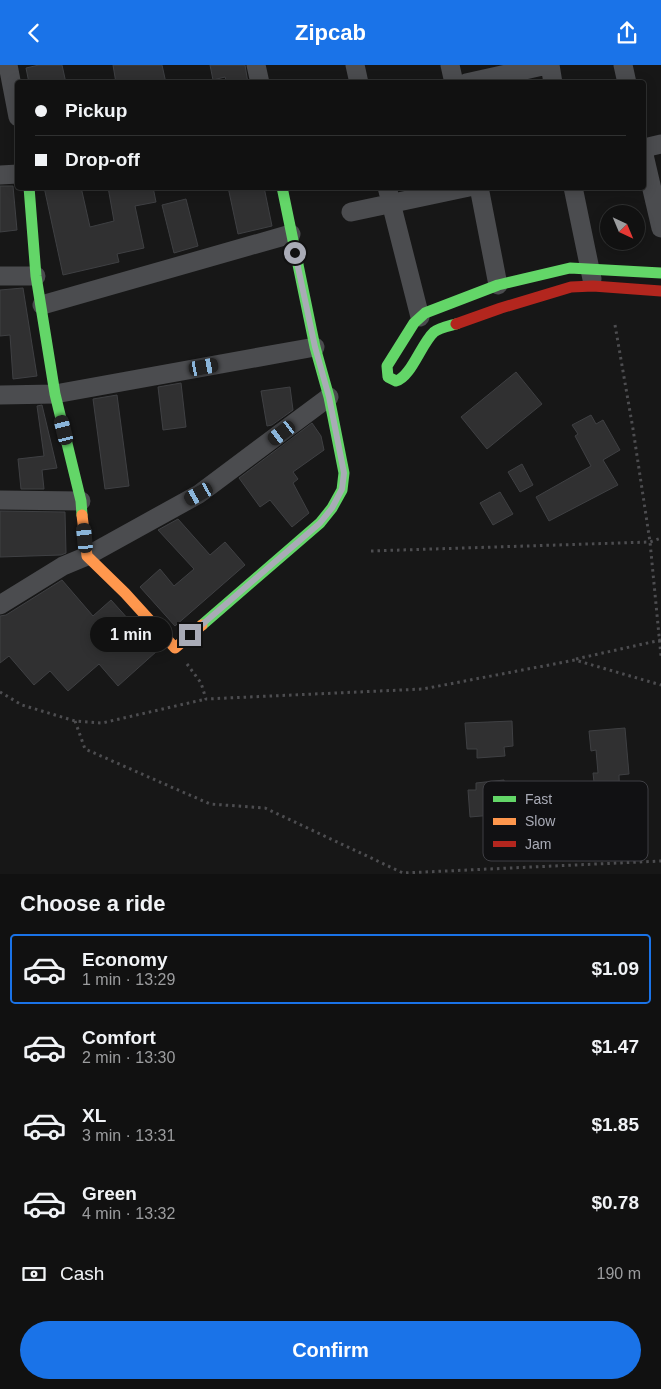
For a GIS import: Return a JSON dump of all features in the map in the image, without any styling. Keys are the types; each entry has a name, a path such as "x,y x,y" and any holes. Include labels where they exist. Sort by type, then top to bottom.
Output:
{"street":[{"path":"8,65 15,101"},
{"path":"256,65 259,80"},
{"path":"355,65 358,80"},
{"path":"450,65 453,80"},
{"path":"480,80 549,65 552,80"},
{"path":"624,65 626,80"},
{"path":"646,147 661,143"},
{"path":"646,164 661,228"},
{"path":"0,175 15,174"},
{"path":"28,190 36,276 55,394 81,501 87,556 125,593 175,648 320,523 332,508 342,489 344,473 329,397 315,347 283,190"},
{"path":"351,212 389,195 439,190"},
{"path":"480,190 498,285"},
{"path":"574,190 591,277"},
{"path":"389,195 420,317"},
{"path":"42,305 291,234"},
{"path":"661,273 591,277 559,290 434,331 403,378 394,382 386,376 387,366 410,328 420,317 430,310 498,285 564,269 591,277 661,291"},
{"path":"0,276 36,276"},
{"path":"0,395 55,394 315,347"},
{"path":"0,605 63,566 87,556 199,494 329,397"},
{"path":"0,500 81,501"}],"path":[{"path":"615,325 650,542 661,656"},
{"path":"371,551 650,542 661,538"},
{"path":"0,692 22,705 75,721 102,723 206,699 424,689 576,660 660,641"},
{"path":"175,648 201,683 206,699"},
{"path":"576,660 661,685"},
{"path":"75,721 85,749 210,804 265,808 403,873 661,861"}],"building":[{"path":"39,65 62,65 65,80 28,80 26,68"},
{"path":"113,65 162,65 165,80 116,80"},
{"path":"210,65 245,65 248,80 226,80 225,77 213,80"},
{"path":"0,186 13,186 17,230 0,232"},
{"path":"45,190 82,190 90,227 114,221 109,190 154,190 156,202 135,206 144,248 117,254 119,262 63,275"},
{"path":"229,190 265,190 272,226 238,234"},
{"path":"186,199 198,246 174,253 162,205"},
{"path":"23,288 37,376 13,379 10,335 0,336 0,290"},
{"path":"516,372 542,404 487,449 461,417"},
{"path":"181,383 186,427 163,430 158,387"},
{"path":"290,387 293,410 272,425 267,426 261,391"},
{"path":"117,395 129,486 105,489 93,399"},
{"path":"42,405 57,468 42,470 44,489 21,489 18,459 44,456 37,406"},
{"path":"591,415 596,424 603,420 620,450 603,460 618,485 549,521 536,497 591,466 575,436 578,434 572,425"},
{"path":"312,423 321,436 324,450 293,472 298,479 293,483 309,513 292,527 270,500 260,507 239,478"},
{"path":"522,464 533,485 520,492 508,472"},
{"path":"500,492 513,514 493,525 480,503"},
{"path":"0,511 65,512 66,553 61,555 0,557"},
{"path":"178,519 210,555 225,542 245,565 175,626 140,587 160,569 174,586 194,569 158,530"},
{"path":"62,580 93,616 111,600 157,651 118,686 99,664 68,691 50,671 34,685 9,656 0,663 0,616 6,615"},
{"path":"512,721 513,746 504,747 505,756 477,758 477,749 467,749 465,723"},
{"path":"625,728 629,774 619,775 619,781 594,781 593,773 598,773 596,750 591,751 589,731"},
{"path":"483,782 483,816 470,817 468,790 476,790 476,783"}],"traffic: fast":[{"path":"29,190 36,276 55,394 81,501 82,515"},
{"path":"202,625 320,523 332,508 342,490 344,473 329,397 315,347 283,190"},
{"path":"456,324 434,332 411,367 401,378 396,381 388,377 387,366 414,323 425,313 498,285 570,268 661,273"}],"traffic: slow":[{"path":"82,515 87,556 125,593 175,648 202,625"}],"traffic: jam":[{"path":"456,324 571,287 593,286 661,291"}],"route":[{"path":"190,635 320,523 332,508 342,489 344,473 329,397 315,347 295,253"}]}
